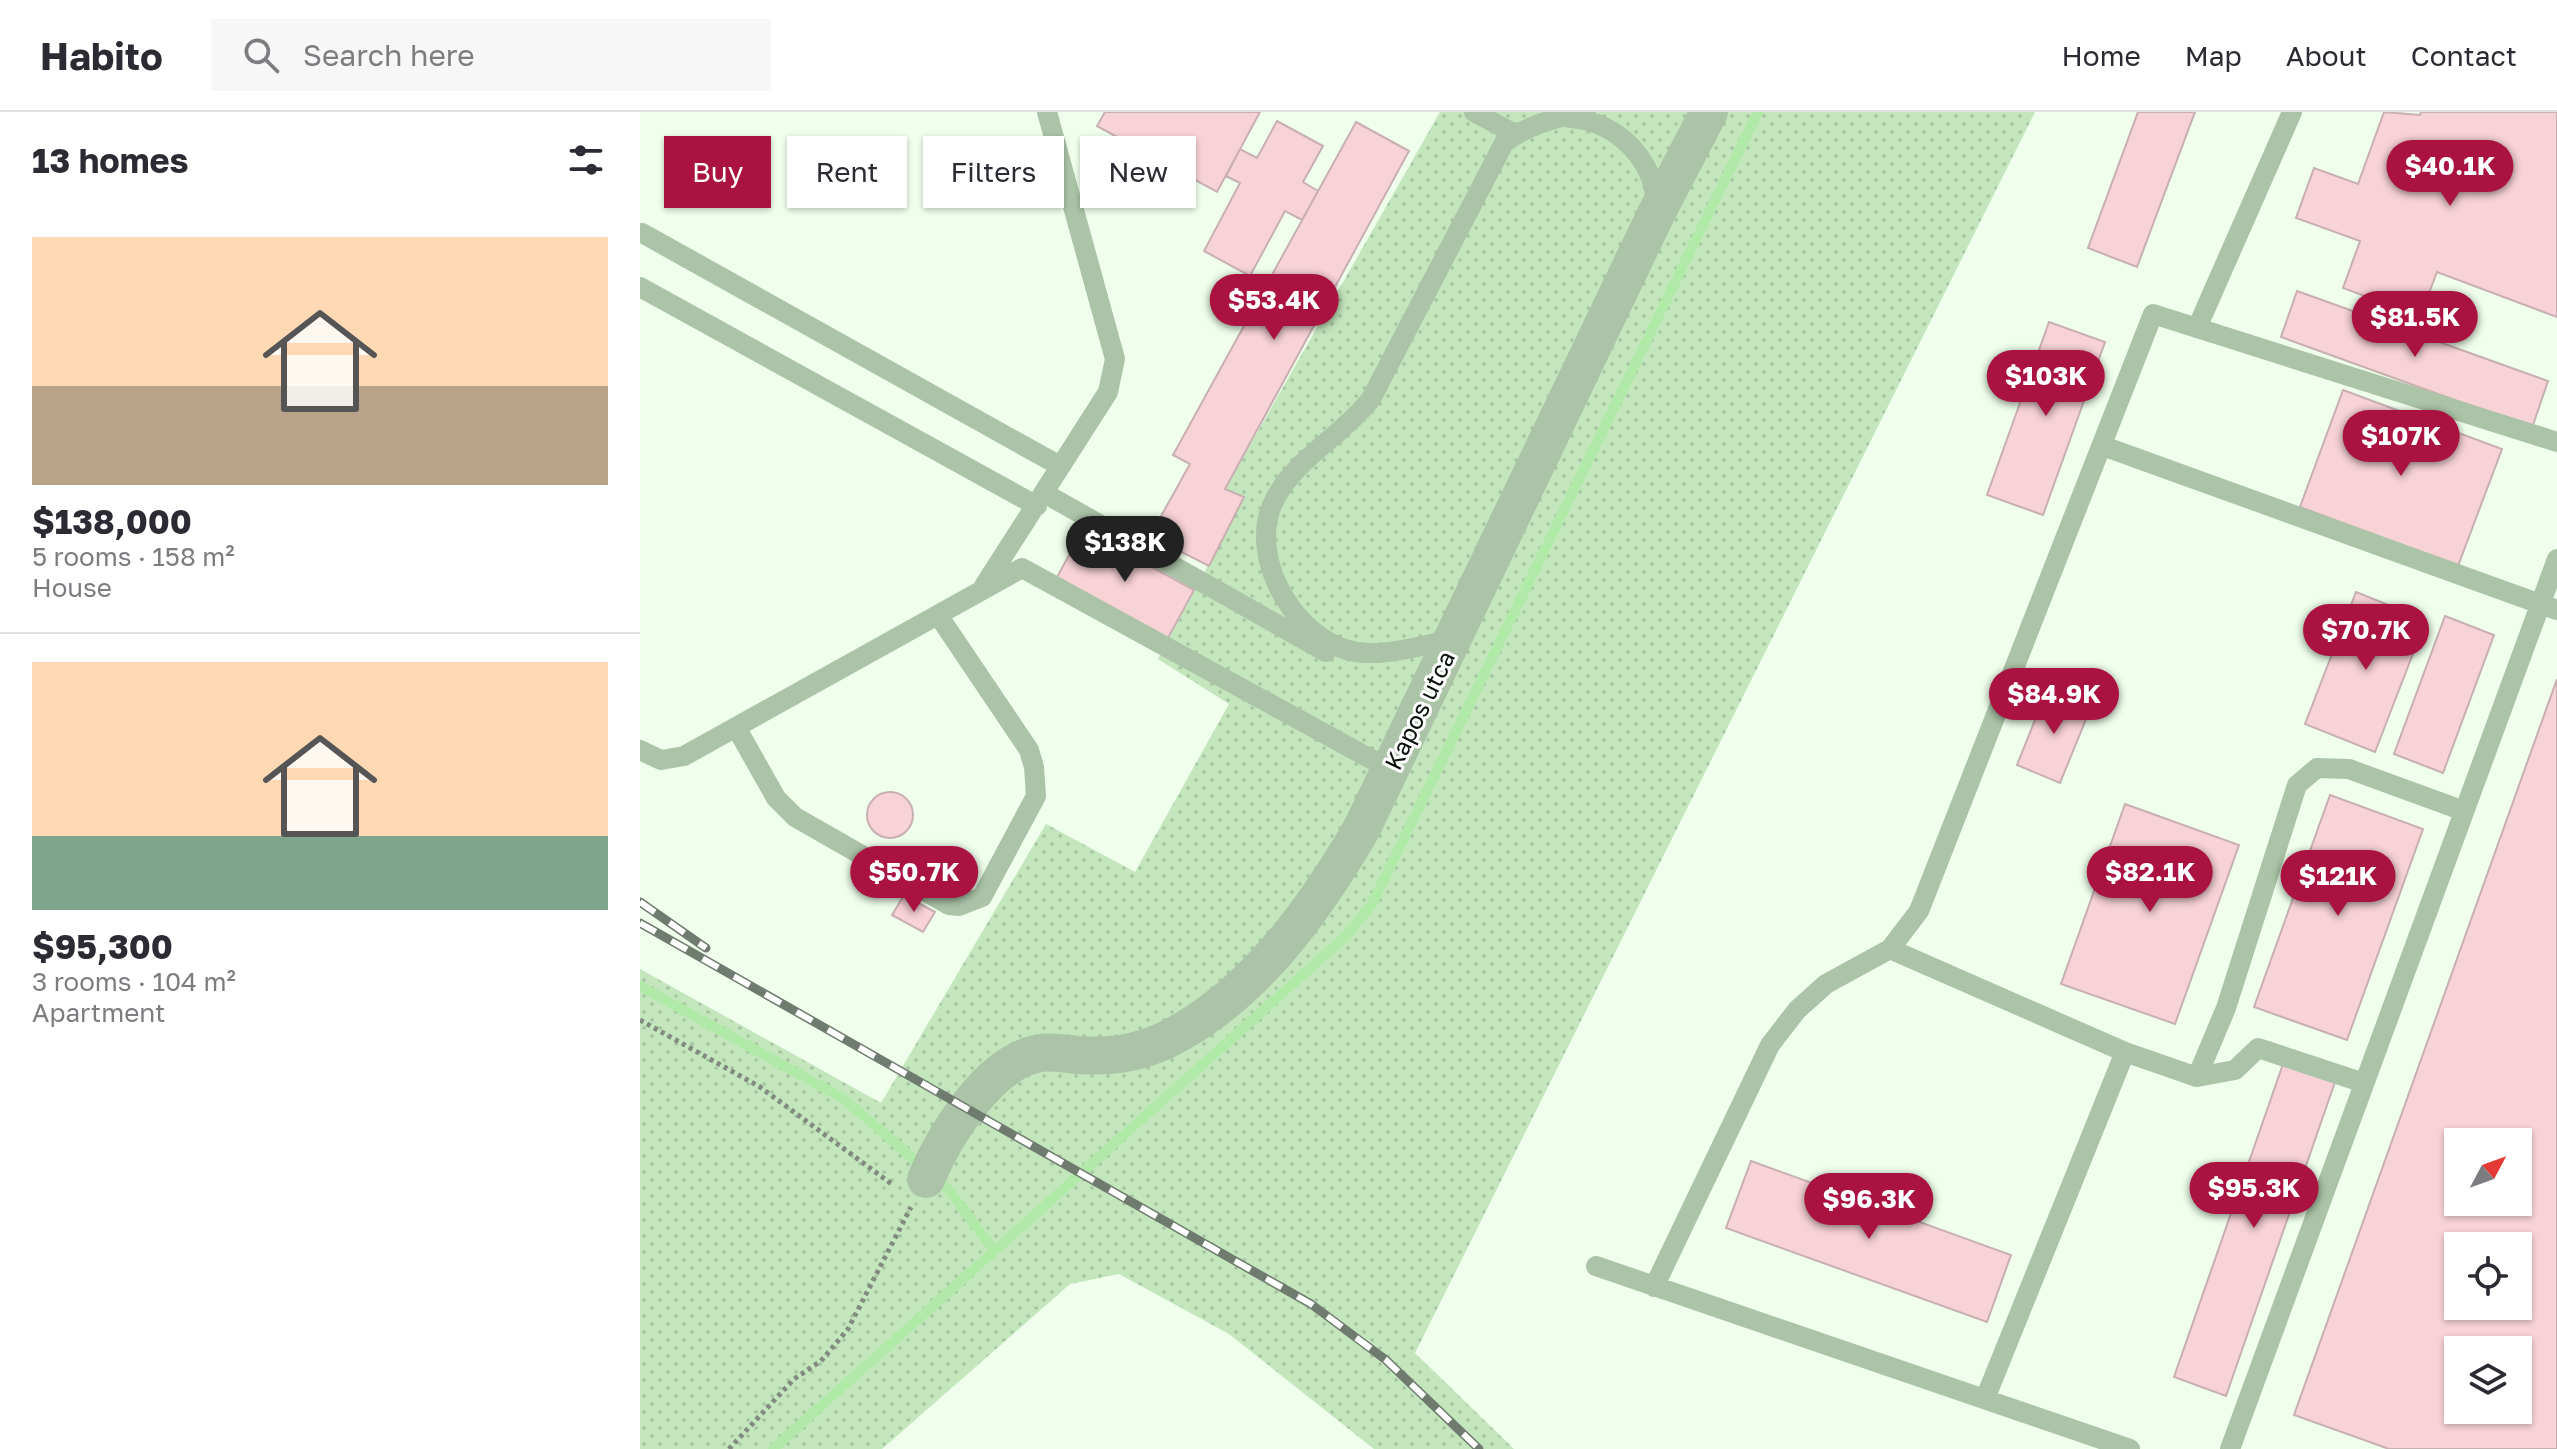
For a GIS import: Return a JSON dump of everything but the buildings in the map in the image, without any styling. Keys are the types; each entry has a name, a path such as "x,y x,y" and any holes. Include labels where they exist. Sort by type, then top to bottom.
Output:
{"street":[{"name":"Kapos utca","path":"925,1179 977,1095 1006,1066 1041,1053 1100,1056 1141,1050 1169,1038 1232,993 1303,920 1362,828 1656,214 1709,112"}],"lane":[{"path":"983,588 1108,392 1115,359 1047,112"},
{"path":"1474,112 1515,134"},
{"path":"1368,654 1328,643 1298,618 1270,568 1267,536 1273,501 1296,469 1351,425 1371,399 1504,143 1515,134 1558,117 1586,112"},
{"path":"2197,328 2292,112"},
{"path":"1558,117 1591,119 1622,137 1649,172 1656,191 1656,214"},
{"path":"642,233 1060,466"},
{"path":"640,287 1040,500 1201,579 1319,651 1368,654 1452,640"},
{"path":"1654,1287 1770,1045 1797,1010 1826,984 1890,949 1919,911 2153,314 2557,442"},
{"path":"2103,446 2549,607"},
{"path":"1019,533 1022,568"},
{"path":"2230,1449 2464,811 2549,607 2557,559"},
{"path":"640,750 661,760 670,760 736,727 1022,568"},
{"path":"1022,568 1391,770"},
{"path":"736,727 776,798 795,817 949,905 959,906 982,897 1032,807 1036,796 1034,767 1029,750 938,615"},
{"path":"2197,1077 2226,1008 2297,785 2317,768 2349,769 2464,811"},
{"path":"1890,949 2125,1052 2197,1077 2235,1070 2258,1048 2364,1083"},
{"path":"1985,1399 2125,1052"},
{"path":"1596,1266 2130,1449"}],"path":[{"path":"640,1020 925,1179 848,1329 821,1361 794,1379 729,1449"}],"green space":[{"path":"1440,112 2035,112 1415,1353 1514,1449 1374,1449 1229,1334 1119,1274 1070,1284 882,1449 640,1449 640,969 881,1103 1046,824 1135,872 1229,704 1158,659 1244,498 1225,489"}],"waterway":[{"path":"773,1449 1345,937 1372,904 1758,112"},
{"path":"640,986 844,1099 923,1167"},
{"path":"935,1178 949,1190 994,1251"}],"railway":[{"path":"640,902 706,948"},
{"path":"640,923 1311,1304 1386,1360 1479,1449"}]}
